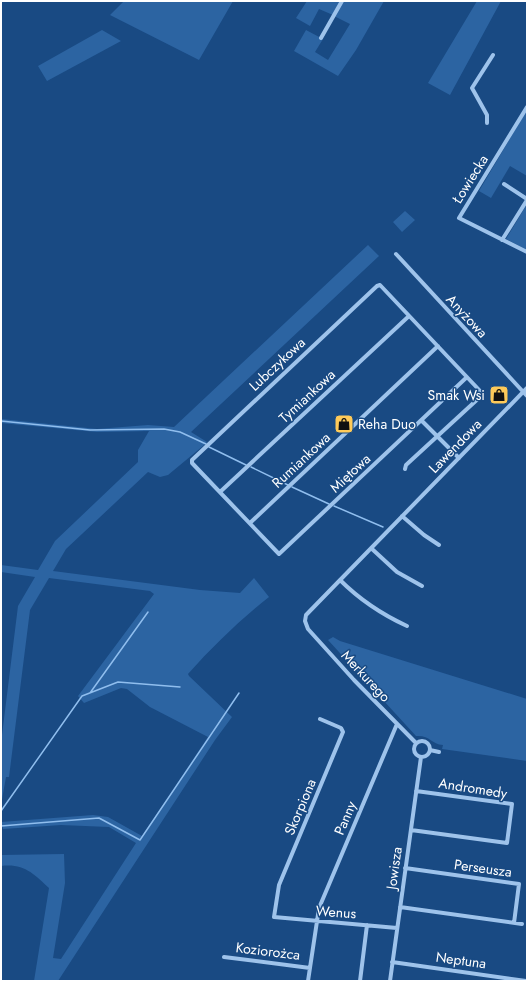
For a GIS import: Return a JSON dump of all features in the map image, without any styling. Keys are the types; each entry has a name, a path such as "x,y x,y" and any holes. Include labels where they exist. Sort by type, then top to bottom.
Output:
{"street":[{"path":"321,38 342,1"},
{"path":"487,124 487,115 472,88 493,56"},
{"name":"Łowiecka","path":"527,107 459,218 527,252"},
{"path":"502,240 527,199 504,184"},
{"name":"Anyżowa","path":"396,254 527,396"},
{"name":"Lubczykowa","path":"250,523 192,462 192,460 365,296 380,285 482,393 482,395 437,436"},
{"name":"Tymiankowa","path":"220,492 409,316"},
{"name":"Rumiankowa","path":"250,523 438,346"},
{"name":"Miętowa","path":"250,523 278,554 422,421 467,377"},
{"name":"Lawendowa","path":"305,622 306,615 527,388"},
{"path":"422,421 458,458"},
{"path":"405,469 406,465 437,436"},
{"path":"402,516 424,535 439,545"},
{"path":"371,548 397,572 422,586"},
{"path":"340,580 360,599 377,611 407,626"},
{"name":"Merkurego","path":"305,622 306,627 327,650 416,743"},
{"name":"Skorpiona","path":"274,917 279,885 343,732 341,728 320,719"},
{"name":"Panny","path":"316,922 321,902 397,724"},
{"path":"416,743 426,741 429,745 430,750 428,755 421,757"},
{"name":"Jowisza","path":"390,981 421,757 414,752 416,743"},
{"path":"430,750 439,752"},
{"name":"Andromedy","path":"411,830 507,843 512,804 416,791"},
{"name":"Perseusza","path":"405,868 519,884 514,923"},
{"path":"400,907 522,924"},
{"name":"Wenus","path":"274,917 316,922 397,928"},
{"name":"Koziorożca","path":"308,981 316,922"},
{"path":"360,981 367,925"},
{"name":"Koziorożca","path":"224,957 310,968"},
{"name":"Neptuna","path":"392,962 526,981"}],"shaded area":[{"path":"124,1 233,1 199,60 110,15"},
{"path":"307,1 341,1 333,15 319,9 310,26 296,18"},
{"path":"343,1 384,1 356,50 338,76 294,51 306,30 323,39 315,52 328,60 350,24 334,16"},
{"path":"477,1 501,1 450,95 428,83"},
{"path":"102,30 121,41 47,81 38,66"},
{"path":"525,113 527,114 527,176 510,166 491,198 479,191"},
{"path":"527,204 527,250 506,239"},
{"path":"405,211 415,220 402,232 393,222"},
{"path":"368,245 379,256 191,432 207,442 168,475 160,477 148,472 66,549 53,571 200,590 240,593 254,578 269,597 207,653 188,674 232,717 215,740 58,981 34,981 49,888 33,874 22,868 16,866 1,866 1,855 64,854 65,883 53,958 61,959 136,843 109,827 61,825 3,829 1,822 93,815 108,817 142,836 208,737 150,707 127,689 121,688 84,703 78,696 154,594 150,591 49,578 30,610 9,777 6,777 1,805 1,743 18,606 35,577 1,572 1,565 38,570 55,541 138,462 138,450 149,431 97,432 1,423 1,419 97,429 148,425 174,427"},
{"path":"333,637 340,641 527,699 527,761 442,749 443,745 428,738 416,736 328,640"}],"waterway":[{"path":"1,421 90,430 164,429 180,432 206,444"},
{"path":"209,447 246,465"},
{"path":"251,467 288,485"},
{"path":"292,487 329,504"},
{"path":"334,506 383,527"},
{"path":"90,693 148,612"},
{"path":"1,811 82,696 118,682 180,687"},
{"path":"1,826 99,818 140,840 239,693"}],"place":[{"name":"Smak Wsi","path":"499,395"},
{"name":"Reha Duo","path":"344,424"}]}
